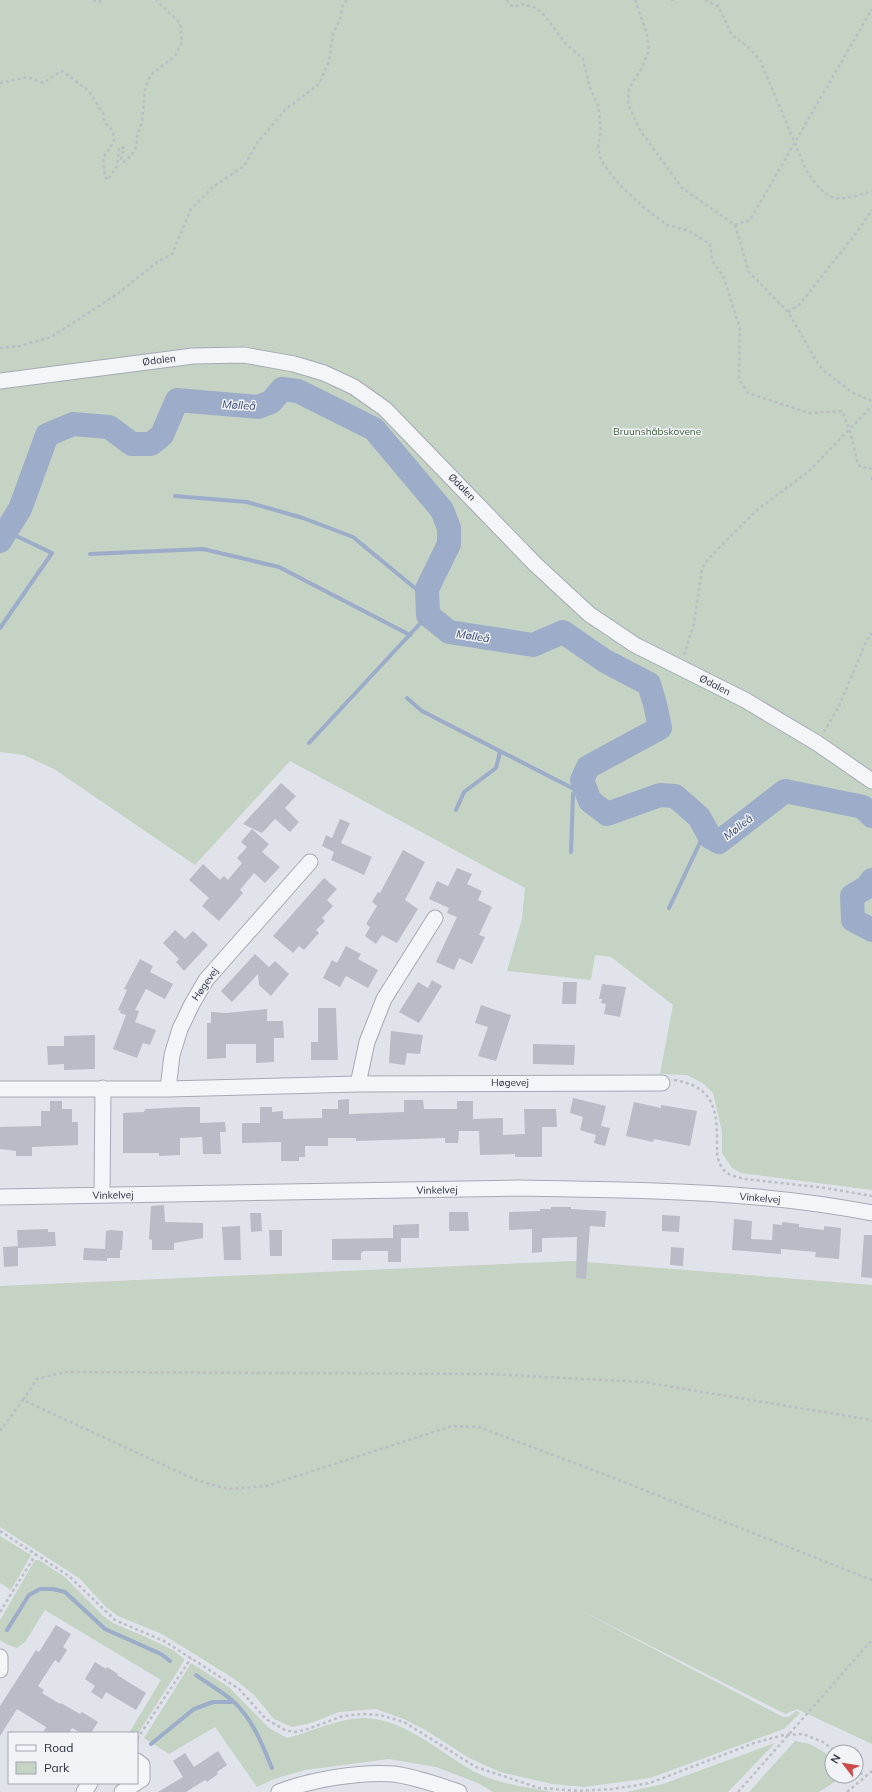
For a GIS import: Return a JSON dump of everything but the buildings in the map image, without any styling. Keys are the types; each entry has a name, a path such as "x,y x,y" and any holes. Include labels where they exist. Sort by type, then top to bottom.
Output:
{"street":[{"name":"Ødalen","path":"0,381 200,356 244,355 294,364 324,373 354,387 385,409 535,564 589,614 635,645 745,700 817,743 872,781"},
{"name":"Høgevej","path":"168,1089 172,1055 180,1029 206,980 310,862"},
{"path":"358,1084 367,1042 384,999 435,918"},
{"name":"Høgevej","path":"0,1089 168,1089 358,1084 662,1083"},
{"path":"102,1195 103,1088"},
{"name":"Vinkelvej","path":"0,1197 518,1188 597,1189 757,1196 843,1207 872,1213"},
{"path":"0,1657 0,1670"},
{"path":"138,1762 142,1765 142,1779 138,1782"},
{"path":"279,1792 307,1788 340,1776 393,1774 433,1783 459,1792"},
{"path":"122,1792 134,1784"}],"path":[{"path":"93,0 98,2 102,0"},
{"path":"0,82 28,77 43,83 62,71 67,73 88,90 103,113 105,123 110,127 114,136 114,142 103,158 105,177 108,180 117,166 119,147 124,148 121,160 124,162 136,148 136,139 142,122 145,90 148,80 153,73 175,56 182,42 180,23 156,0"},
{"path":"0,348 20,346 51,337 116,295 157,262 172,254 191,209 213,187 244,166 258,142 285,110 319,84 329,61 333,33 336,24 340,20 343,4 347,0"},
{"path":"508,0 508,4 514,7 522,4 536,8 544,15 566,44 583,59 590,88 598,105 601,132 598,145 600,157 618,183 642,206 667,225 690,231 710,244 712,260 724,278 740,329 738,379 748,393 809,413 842,411 849,428 858,464 862,468 868,467 872,470"},
{"path":"636,0 647,34 649,51 640,71 629,88 628,104 640,130 682,188 735,226 748,272 788,312 823,370 853,393 872,401"},
{"path":"705,0 718,6 732,36 748,47 760,60 807,172 826,196 840,199 872,191"},
{"path":"735,226 750,220 872,9"},
{"path":"788,312 800,304 857,232 872,210"},
{"path":"680,667 694,623 702,569 708,559 757,510 808,472 872,406"},
{"path":"817,743 839,706 866,642 872,633"},
{"path":"662,1083 673,1080 690,1083 701,1088 709,1097 713,1106 717,1129 717,1157 723,1170 732,1175 745,1179 826,1188 872,1196"},
{"path":"0,1431 37,1379 65,1372 489,1374 643,1382 872,1420"},
{"path":"23,1400 196,1480 228,1490 266,1486 452,1426 479,1427 606,1474 872,1580"},
{"path":"0,1531 69,1576 115,1620 164,1641 239,1689 266,1719 285,1730 295,1732 305,1730 343,1716 362,1714 380,1715 404,1722 476,1767 539,1788 579,1791 613,1789 650,1783 754,1743 790,1735 803,1734 826,1744"},
{"path":"0,1612 36,1554"},
{"path":"738,1792 790,1735 872,1640"},
{"path":"138,1738 191,1658"},
{"path":"864,1777 872,1771"},
{"path":"847,1792 856,1784"}],"green space":[{"name":"Bruunshåbskovene","path":"0,0 872,0 872,1190 741,1173 732,1168 722,1153 722,1132 713,1093 704,1084 687,1075 660,1074 673,1005 611,957 595,955 591,980 507,971 522,919 525,888 290,761 195,865 54,769 24,755 0,752"},
{"path":"574,1261 872,1285 872,1744 797,1709 785,1714 576,1608 783,1717 789,1717 796,1711 800,1713 784,1729 650,1778 584,1787 552,1784 500,1772 469,1758 427,1731 404,1719 376,1709 339,1712 311,1723 292,1727 274,1719 254,1695 236,1680 162,1634 118,1616 105,1606 79,1578 0,1527 0,1286"},
{"path":"0,1536 31,1555 11,1590 0,1583"},
{"path":"35,1560 39,1560 65,1577 102,1615 113,1623 173,1650 184,1659 184,1661 138,1733 138,1732 130,1732 161,1680 45,1610 25,1642 17,1648 0,1640 0,1620"},
{"path":"191,1663 229,1687 269,1728 287,1738 342,1721 361,1718 377,1719 392,1723 407,1730 484,1776 513,1785 552,1792 493,1792 478,1783 436,1767 389,1759 305,1770 274,1779 257,1787 215,1727 169,1754 144,1738"},
{"path":"795,1741 810,1744 824,1752 824,1784 832,1784 819,1792 749,1792"},
{"path":"775,1743 728,1792 626,1792 663,1784"}],"waterway":[{"name":"Mølleå","path":"0,541 20,509 47,435 73,424 109,427 132,444 151,444 162,435 177,400 258,407 271,402 282,389 298,391 374,429 442,510 449,528 449,544 427,589 428,615 449,632 533,645 563,632 605,661 649,684 660,728 588,767 582,780 590,801 607,814 660,795 675,796 699,817 710,837 719,842 785,791 863,807 872,816"},
{"path":"175,496 247,502 303,518 353,537 427,598"},
{"path":"0,628 52,553 6,531"},
{"path":"90,554 203,549 279,567 410,635"},
{"path":"309,743 428,615"},
{"path":"407,698 422,711 576,790"},
{"path":"456,810 464,792 496,768 500,752"},
{"path":"571,852 573,794 582,780"},
{"path":"669,908 706,830"},
{"name":"Mølleå","path":"872,880 867,887 852,896 853,920 872,930"},
{"path":"7,1630 29,1595 40,1589 53,1589 65,1592 105,1629 161,1654 170,1661"},
{"path":"196,1675 225,1695 241,1709 252,1724 272,1768"},
{"path":"151,1744 194,1709 213,1702 232,1702"}]}
